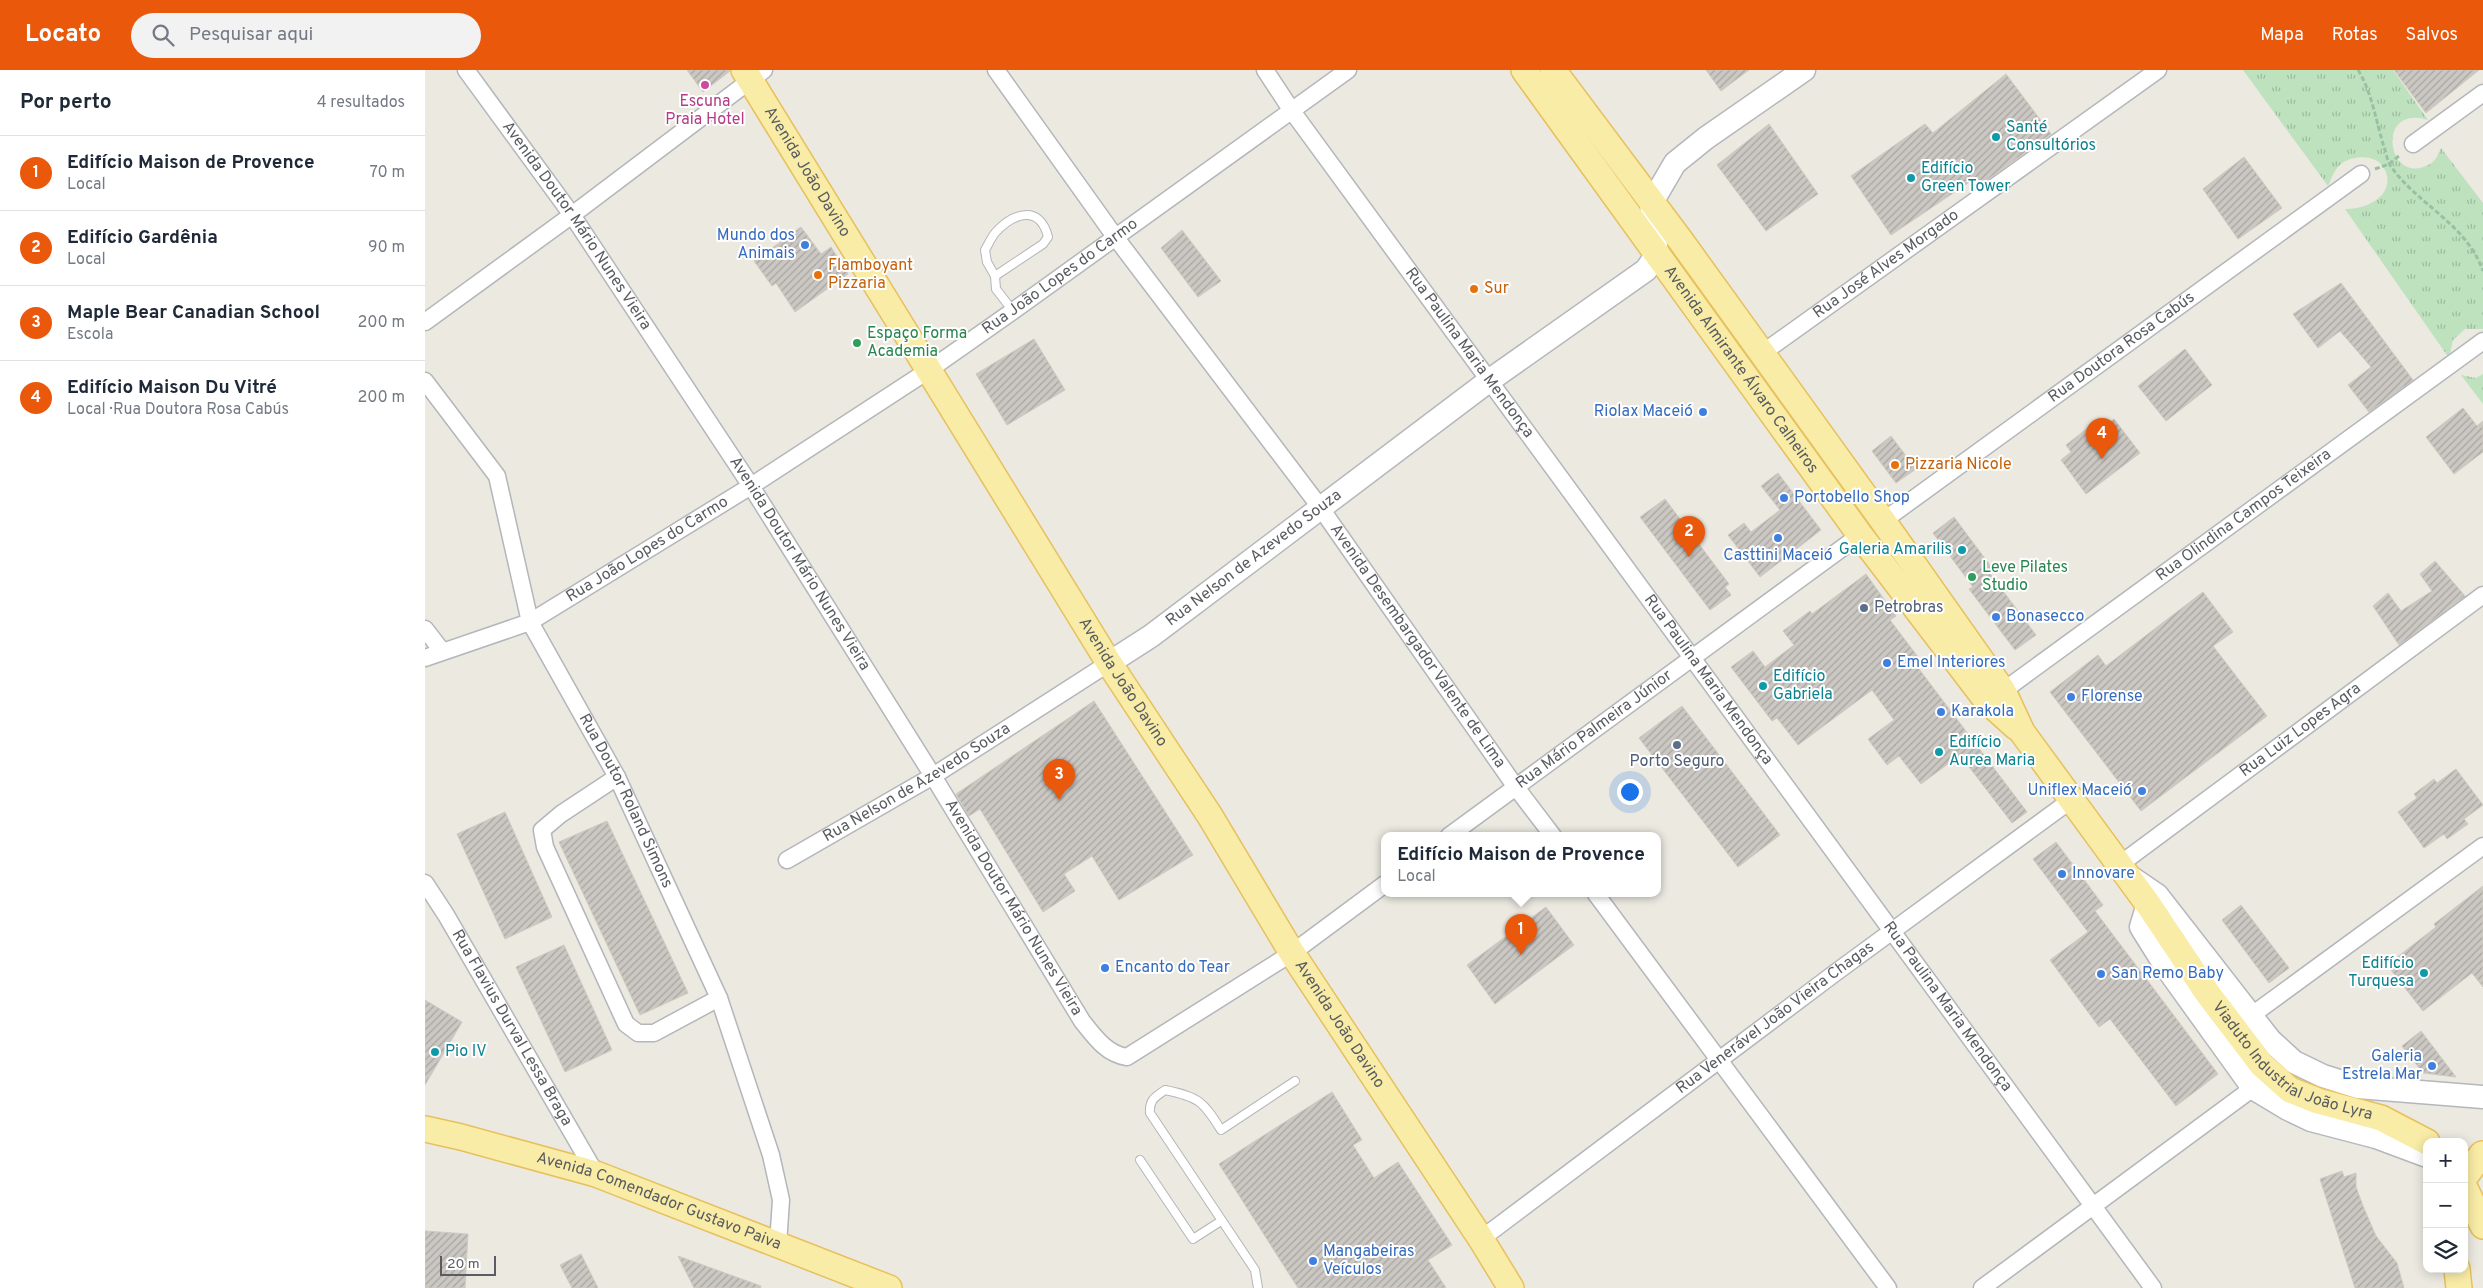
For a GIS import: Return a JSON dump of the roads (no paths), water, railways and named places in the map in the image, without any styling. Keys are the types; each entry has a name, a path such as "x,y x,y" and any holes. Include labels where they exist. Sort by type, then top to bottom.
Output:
{"main road":[{"name":"Avenida Almirante Álvaro Calheiros","path":"1524,70 1860,535 1986,700 2022,732"},
{"name":"Avenida Almirante Álvaro Calheiros","path":"1553,70 1651,204 1681,241 1883,521 2003,691 2022,732 2148,904"},
{"name":"Avenida João Davino","path":"753,73 929,370 1109,663 1210,816 1292,953 1481,1239 1511,1288"},
{"name":"Viaduto Industrial João Lyra","path":"2148,904 2209,994 2262,1065 2290,1090 2317,1101 2381,1118 2423,1140"},
{"name":"Avenida Comendador Gustavo Paiva","path":"425,1129 596,1174 889,1288"},
{"path":"2468,1171 2476,1156"},
{"path":"2468,1194 2483,1226"},
{"path":"2457,1273 2459,1288"}],"street":[{"name":"Avenida Doutor Mário Nunes Vieira","path":"466,70 572,215 751,486 933,776 1081,1021 1096,1039 1115,1056 1127,1057 1292,953"},
{"name":"Avenida Desembargador Valente de Lima","path":"996,70 1116,238 1321,507 1515,786 1550,832"},
{"name":"Rua Paulina Maria Mendonça","path":"1265,70 1292,111 2153,1288"},
{"name":"Rua João Lopes do Carmo","path":"425,658 530,622 751,486 929,370 1116,238 1348,70"},
{"path":"1657,254 1651,204 1675,163 1706,138 1804,70"},
{"name":"Rua José Alves Morgado","path":"1761,354 2158,70"},
{"path":"425,322 572,215 753,73"},
{"path":"2413,144 2483,93"},
{"name":"Rua Doutora Rosa Cabús","path":"1883,521 2361,174"},
{"name":"Rua Nelson de Azevedo Souza","path":"787,860 933,776 1151,636 1490,380 1646,270 1657,254"},
{"name":"Rua Olindina Campos Teixeira","path":"2003,691 2483,341"},
{"name":"Rua Doutor Roland Simons","path":"425,381 497,476 530,622 617,777 719,998 771,1155 781,1200 778,1244"},
{"name":"Rua Mário Palmeira Júnior","path":"1454,832 1860,535"},
{"name":"Rua Luiz Lopes Agra","path":"2123,869 2483,595"},
{"path":"425,629 442,651"},
{"path":"617,777 561,814 543,830 545,847 626,1024 638,1033 654,1033 719,998"},
{"name":"Rua Venerável João Vieira Chagas","path":"1481,1239 1892,931 2071,800"},
{"path":"2252,1015 2483,846"},
{"path":"2123,869 2157,895 2270,1040 2294,1062 2323,1076 2358,1087 2480,1095"},
{"name":"Rua Flavius Durval Lessa Braga","path":"425,883 446,915 596,1174"},
{"path":"1292,953 1381,887"},
{"path":"1598,897 1721,1060 1888,1288"},
{"path":"2148,904 2141,927 2166,967 2253,1088 2311,1120 2376,1136 2423,1154"},
{"path":"1982,1288 2253,1088"}],"lane":[{"path":"995,276 1043,244 1048,237 1046,230 1036,217 1026,213 1018,215 995,233 985,250 987,262 995,276 996,289 1013,311"},
{"path":"1259,1288 1255,1270 1150,1113 1149,1106 1153,1098 1165,1090 1189,1095 1207,1107 1221,1130 1295,1081"},
{"path":"1140,1160 1193,1239 1221,1221"}],"place":[{"name":"Escuna Praia Hotel","path":"705,85"},
{"name":"Santé Consultórios","path":"1996,137"},
{"name":"Edifício Green Tower","path":"1911,178"},
{"name":"Mundo dos Animais","path":"805,245"},
{"name":"Flamboyant Pizzaria","path":"818,275"},
{"name":"Sur","path":"1474,289"},
{"name":"Espaço Forma Academia","path":"857,343"},
{"name":"Riolax Maceió","path":"1703,412"},
{"name":"Edifício Maison Du Vitré","path":"2102,459"},
{"name":"Pizzaria Nicole","path":"1895,465"},
{"name":"Portobello Shop","path":"1784,498"},
{"name":"Casttini Maceió","path":"1778,538"},
{"name":"Galeria Amarilis","path":"1962,550"},
{"name":"Edifício Gardênia","path":"1689,557"},
{"name":"Leve Pilates Studio","path":"1972,577"},
{"name":"Petrobras","path":"1864,608"},
{"name":"Bonasecco","path":"1996,617"},
{"name":"Emel Interiores","path":"1887,663"},
{"name":"Edifício Gabriela","path":"1763,686"},
{"name":"Florense","path":"2071,697"},
{"name":"Karakola","path":"1941,712"},
{"name":"Porto Seguro","path":"1677,745"},
{"name":"Edifício Aurea Maria","path":"1939,752"},
{"name":"Uniflex Maceió","path":"2142,791"},
{"name":"Maple Bear Canadian School","path":"1059,800"},
{"name":"Innovare","path":"2062,874"},
{"name":"Edifício Maison de Provence","path":"1521,955"},
{"name":"Encanto do Tear","path":"1105,968"},
{"name":"Edifício Turquesa","path":"2424,973"},
{"name":"San Remo Baby","path":"2101,974"},
{"name":"Pio IV","path":"435,1052"},
{"name":"Galeria Estrela Mar","path":"2432,1066"},
{"name":"Mangabeiras Veículos","path":"1313,1261"}]}
